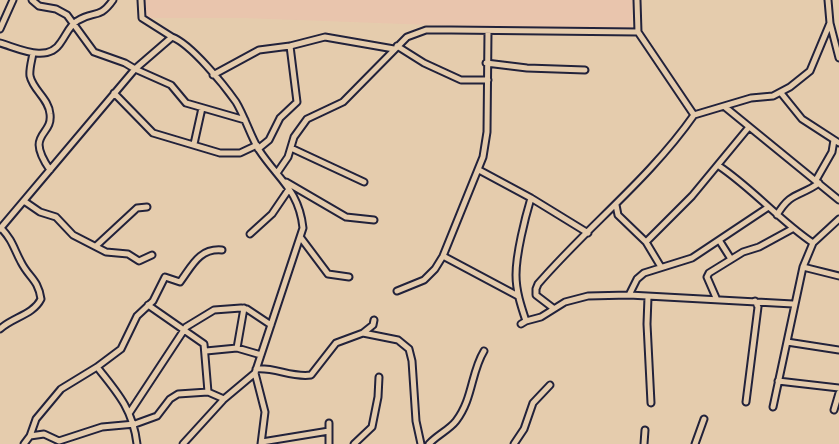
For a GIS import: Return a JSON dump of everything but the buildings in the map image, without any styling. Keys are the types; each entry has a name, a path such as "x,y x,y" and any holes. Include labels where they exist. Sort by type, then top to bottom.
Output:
{"street":[{"path":"0,29 13,0"},
{"path":"32,0 39,6 61,11 74,23 94,52 119,60 135,70 171,85 183,101 244,120"},
{"path":"50,8 52,0"},
{"path":"0,43 33,53 46,52 58,48 74,23 85,16 102,13 112,0"},
{"path":"141,0 142,18 172,37 182,41 213,75 235,102 257,147 286,182 346,217 374,220"},
{"path":"637,0 638,32 694,115"},
{"path":"828,0 830,23 839,58"},
{"path":"553,308 539,298 536,289 552,268 616,205 684,129 694,115 751,98 781,93 810,71 830,23"},
{"path":"277,173 292,148 294,137 307,119 343,102 375,72 407,37 426,30 638,32"},
{"path":"398,291 430,275 443,256 479,170 487,132 488,80 486,63 488,32"},
{"path":"0,329 17,316 32,312 42,299 34,277 21,263 14,244 0,228 114,93 135,70 172,37"},
{"path":"213,75 259,50 290,46 325,37 396,47 424,63 461,80 488,80"},
{"path":"114,93 149,130 231,154 240,153 269,140 280,118 297,102 290,46"},
{"path":"33,53 31,78 50,110 50,122 39,137 38,143 42,160 50,170"},
{"path":"486,63 527,68 585,70"},
{"path":"777,215 789,198 806,191 818,181 837,142 802,119 781,93"},
{"path":"725,107 839,200"},
{"path":"194,144 202,108"},
{"path":"646,242 719,166 749,127"},
{"path":"292,148 364,182"},
{"path":"719,166 746,185 767,208 792,229 814,243"},
{"path":"479,170 531,198 588,233"},
{"path":"183,444 224,399 255,371 303,228 302,216 298,205 286,182"},
{"path":"250,234 272,214 289,188"},
{"path":"531,198 525,218 516,274 518,296 524,322 538,318 553,308 588,296 629,295 756,304 762,302 793,304"},
{"path":"24,201 40,212 56,217 73,235 106,252 128,254 139,260 152,255"},
{"path":"616,205 620,218 646,242 661,266"},
{"path":"96,246 137,208 146,207"},
{"path":"629,295 637,279 644,273 661,266 690,259 767,208"},
{"path":"773,407 793,304 803,267 814,243 839,219"},
{"path":"717,300 707,274 731,259 792,229"},
{"path":"301,238 309,246 328,274 349,277"},
{"path":"719,240 731,259"},
{"path":"24,444 30,436 36,419 61,389 97,367 120,349 136,316 159,292 165,277 180,282 199,256 210,250 222,250"},
{"path":"443,256 518,296"},
{"path":"803,267 839,276"},
{"path":"648,297 647,333 651,403"},
{"path":"746,402 756,304"},
{"path":"148,305 161,316 200,339 204,344 208,392"},
{"path":"130,412 172,351 184,329 214,310 244,308 271,325"},
{"path":"236,348 244,308"},
{"path":"255,371 270,368 302,376 311,374 336,342 363,333 373,325 374,320"},
{"path":"363,333 398,340 409,349 412,361 416,421 421,444"},
{"path":"787,342 839,350"},
{"path":"206,351 236,348 261,355"},
{"path":"429,444 456,421 460,415 473,388 476,369 484,351"},
{"path":"97,367 130,412 135,424 137,444"},
{"path":"255,371 265,412 262,443 329,431"},
{"path":"354,444 372,426 378,397 379,377"},
{"path":"778,381 839,388"},
{"path":"514,444 524,429 533,403 550,385"},
{"path":"30,436 44,434 59,441 102,427 135,424 161,413 173,396 208,392 224,399"},
{"path":"834,410 839,392"},
{"path":"695,444 704,419"},
{"path":"329,423 329,444"},
{"path":"644,444 645,430"}],"shaded area":[{"path":"143,0 632,0 632,29 431,25 244,18 142,18"}]}
